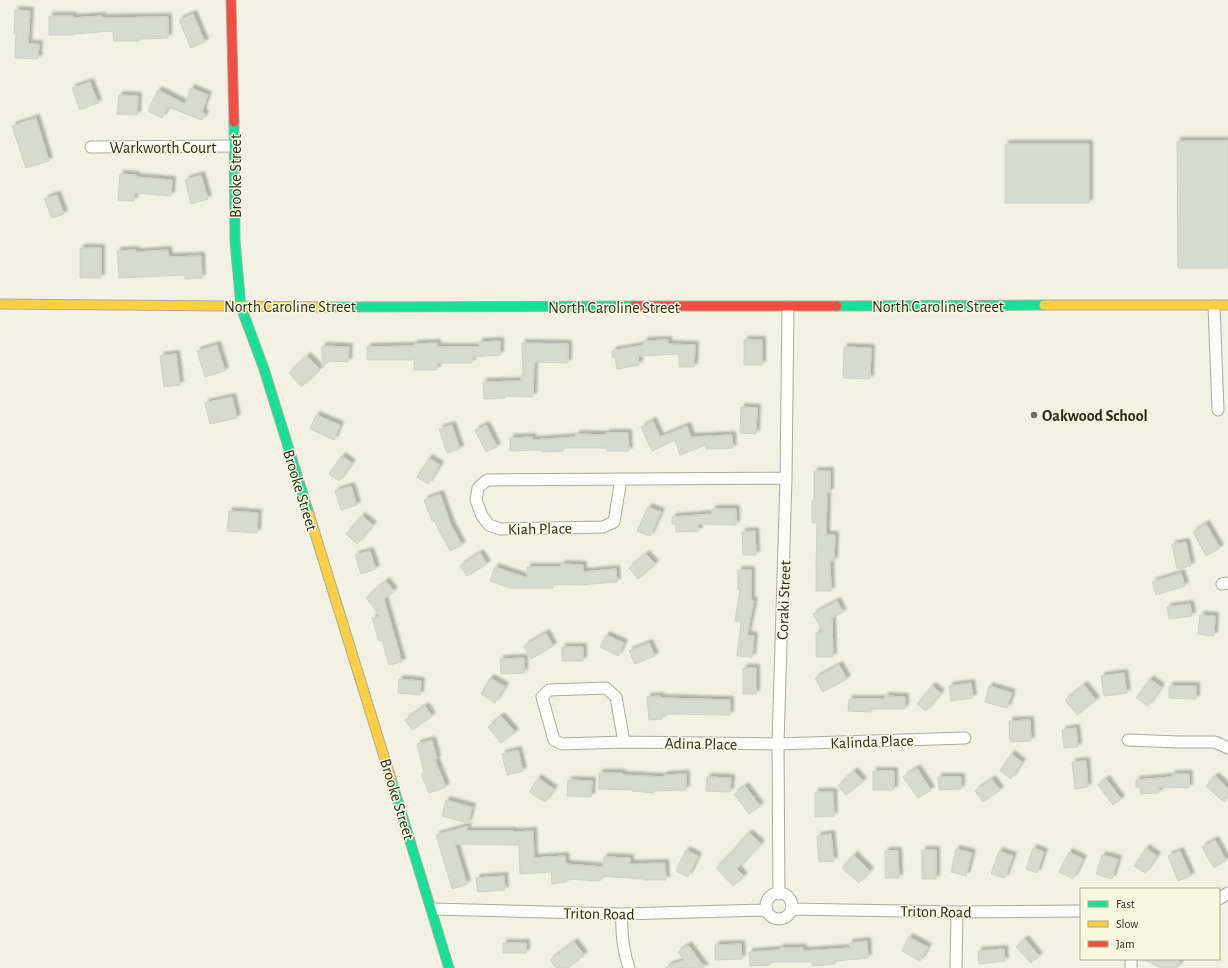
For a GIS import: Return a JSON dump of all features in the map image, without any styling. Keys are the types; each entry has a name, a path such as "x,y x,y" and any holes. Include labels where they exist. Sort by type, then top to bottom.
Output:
{"street":[{"name":"Brooke Street","path":"231,0 235,146 235,240 241,307 264,368 449,968"},
{"name":"Warkworth Court","path":"91,147 235,146"},
{"name":"North Caroline Street","path":"0,304 241,307 1228,305"},
{"path":"1214,306 1218,410"},
{"name":"Coraki Street","path":"779,894 778,744 786,478 788,307"},
{"name":"Kiah Place","path":"621,479 614,522 603,527 500,529 489,525 482,516 476,500 478,488 487,480 621,479 786,478"},
{"name":"Adina Place","path":"624,742 616,697 606,688 549,690 542,697 554,740 562,744 624,742 778,744"},
{"name":"Kalinda Place","path":"778,744 965,738"},
{"path":"1128,740 1215,742 1228,748"},
{"path":"779,894 787,897 791,905 791,909 787,916 778,919 770,916 766,905 769,898 779,894"},
{"name":"Triton Road","path":"432,909 622,914 767,910"},
{"name":"Triton Road","path":"791,909 957,912 1080,910"},
{"path":"956,968 957,912"},
{"path":"622,914 621,928 625,955 629,968"}],"building":[{"path":"15,10 30,11 28,44 39,44 38,59 15,58"},
{"path":"193,14 205,42 191,48 179,20"},
{"path":"49,16 73,16 73,18 102,16 102,18 168,17 168,38 139,39 139,41 114,41 113,31 73,35 49,35"},
{"path":"90,82 98,103 80,110 72,88"},
{"path":"191,88 208,95 202,112 205,114 202,120 168,107 162,118 148,111 158,90 185,104"},
{"path":"119,95 138,96 137,115 117,114"},
{"path":"36,118 49,161 26,168 12,126"},
{"path":"1177,141 1228,141 1228,268 1178,268"},
{"path":"1005,144 1089,144 1089,203 1005,203"},
{"path":"120,174 136,175 135,177 172,180 171,196 134,193 134,201 118,200"},
{"path":"201,175 208,199 191,204 185,180"},
{"path":"57,195 64,214 52,218 44,199"},
{"path":"80,248 101,248 101,278 80,278"},
{"path":"136,250 136,252 168,250 169,257 201,256 202,278 185,279 185,275 119,278 117,251"},
{"path":"668,340 668,344 695,345 694,367 679,367 679,354 638,356 639,365 617,369 615,357 612,357 612,351 644,345 644,341"},
{"path":"744,340 762,340 762,365 744,365"},
{"path":"500,341 500,355 472,357 472,363 437,363 437,370 414,370 414,360 367,360 367,347 414,346 414,344 437,343 437,347 479,347 479,342"},
{"path":"522,343 568,344 568,363 534,363 533,397 505,396 505,398 484,399 483,382 521,381 521,376 523,376"},
{"path":"217,345 225,371 205,377 197,351"},
{"path":"322,346 349,347 348,362 328,361 322,367"},
{"path":"844,347 871,348 870,379 843,378"},
{"path":"176,354 180,385 164,387 160,356"},
{"path":"307,356 320,369 301,387 289,373"},
{"path":"232,397 237,418 210,424 205,403"},
{"path":"741,407 757,408 756,434 740,433"},
{"path":"316,415 340,425 334,440 310,429"},
{"path":"653,421 660,437 687,426 691,437 732,435 733,448 706,449 705,445 680,455 675,440 652,451 641,427"},
{"path":"452,425 460,449 447,453 439,429"},
{"path":"486,425 497,447 486,452 475,430"},
{"path":"606,433 628,433 629,451 607,451 606,448 563,448 563,451 510,451 510,438 532,437 532,440 576,437 576,434 606,435"},
{"path":"342,456 352,463 339,481 329,474"},
{"path":"429,458 440,465 428,484 417,477"},
{"path":"814,471 830,471 830,492 827,492 826,535 835,535 834,561 830,561 831,591 816,591 817,523 812,523"},
{"path":"351,486 357,505 341,510 335,491"},
{"path":"440,494 451,525 462,545 450,551 434,521 432,521 424,500"},
{"path":"648,507 661,512 650,536 637,531"},
{"path":"712,509 736,509 736,525 698,524 699,531 676,532 675,524 672,524 672,517 712,514"},
{"path":"229,511 258,513 257,533 227,531"},
{"path":"362,516 373,525 357,544 346,534"},
{"path":"1206,524 1220,548 1206,556 1193,532"},
{"path":"755,531 756,555 743,555 742,532"},
{"path":"1186,542 1191,566 1177,569 1172,544"},
{"path":"370,551 376,569 361,574 355,555"},
{"path":"480,553 487,564 467,576 460,566"},
{"path":"646,554 655,564 638,579 629,568"},
{"path":"561,564 583,565 583,572 616,569 617,582 578,585 553,584 553,588 510,588 490,581 495,567 527,578 527,567 561,567"},
{"path":"738,570 751,570 751,600 754,601 747,635 754,636 752,657 737,656 741,622 735,621 740,590 738,590"},
{"path":"1181,573 1185,586 1156,595 1152,582"},
{"path":"386,581 394,591 384,599 402,662 389,665 382,640 379,641 372,618 380,616 366,598"},
{"path":"837,601 843,612 832,618 833,657 816,657 816,633 823,632 813,614"},
{"path":"1190,604 1192,616 1169,619 1167,607"},
{"path":"1200,615 1215,616 1214,636 1198,634"},
{"path":"546,633 553,646 531,659 524,646"},
{"path":"606,635 624,643 618,656 600,647"},
{"path":"649,643 655,656 635,664 629,651"},
{"path":"562,647 583,647 583,661 562,661"},
{"path":"524,658 524,673 501,674 500,659"},
{"path":"839,665 847,679 823,692 815,678"},
{"path":"743,668 756,668 756,694 743,694"},
{"path":"1124,673 1127,693 1104,696 1101,676"},
{"path":"490,678 505,686 495,703 481,694"},
{"path":"399,679 421,681 420,695 398,693"},
{"path":"1150,679 1161,687 1148,706 1136,698"},
{"path":"971,683 973,698 951,701 949,686"},
{"path":"1084,685 1096,700 1077,715 1065,700"},
{"path":"932,686 941,693 926,711 917,704"},
{"path":"989,686 1012,693 1007,708 985,702"},
{"path":"1169,686 1196,686 1196,699 1169,698"},
{"path":"660,696 661,698 730,700 730,715 662,714 662,719 649,720 647,697"},
{"path":"885,696 905,697 905,709 871,709 871,712 848,711 849,699 885,699"},
{"path":"425,706 432,716 412,730 405,720"},
{"path":"501,716 515,732 501,743 488,727"},
{"path":"1030,720 1031,741 1010,742 1009,721"},
{"path":"1076,728 1078,747 1064,748 1062,730"},
{"path":"432,740 437,759 435,760 446,787 429,793 421,774 424,772 417,744"},
{"path":"518,750 523,771 507,775 502,754"},
{"path":"1011,754 1022,762 1011,779 1000,771"},
{"path":"1086,761 1088,787 1075,789 1072,762"},
{"path":"917,768 931,790 918,798 903,777"},
{"path":"854,771 863,781 846,795 838,786"},
{"path":"873,771 894,771 894,790 873,790"},
{"path":"599,773 622,773 622,775 664,777 664,775 686,774 686,790 653,791 653,793 632,790 599,789"},
{"path":"1172,774 1189,774 1189,788 1159,787 1159,793 1141,794 1140,787 1136,787 1136,780 1172,777"},
{"path":"1215,776 1228,788 1228,797 1224,802 1206,786"},
{"path":"707,777 731,778 730,792 706,791"},
{"path":"938,777 961,777 961,789 939,790"},
{"path":"538,778 554,789 545,802 529,792"},
{"path":"992,779 1000,790 983,802 975,791"},
{"path":"1106,779 1121,799 1113,805 1098,785"},
{"path":"568,780 592,781 591,797 567,796"},
{"path":"745,786 760,806 749,814 734,794"},
{"path":"815,792 833,792 834,816 815,817"},
{"path":"446,800 472,807 468,823 442,816"},
{"path":"468,826 466,831 533,831 534,858 565,856 566,864 603,867 604,857 630,858 630,864 665,863 666,880 643,880 601,876 600,881 567,879 567,882 552,884 551,872 520,874 519,845 455,844 467,884 452,889 436,835"},
{"path":"749,833 761,844 737,869 744,876 733,886 716,868"},
{"path":"831,834 834,861 819,862 817,836"},
{"path":"1215,840 1226,860 1214,868 1202,847"},
{"path":"1033,848 1044,852 1037,873 1026,869"},
{"path":"1146,848 1157,856 1145,873 1134,866"},
{"path":"956,849 972,853 966,876 951,872"},
{"path":"686,850 698,856 688,877 676,871"},
{"path":"922,850 936,850 936,879 922,879"},
{"path":"885,851 898,851 899,878 885,878"},
{"path":"999,851 1013,856 1005,878 991,874"},
{"path":"1180,851 1191,876 1178,881 1168,856"},
{"path":"1069,852 1083,859 1073,879 1059,872"},
{"path":"854,855 870,871 859,883 842,868"},
{"path":"1102,855 1118,859 1112,879 1096,874"},
{"path":"504,876 505,890 478,892 476,878"},
{"path":"909,937 928,947 920,961 902,951"},
{"path":"1025,939 1039,956 1031,963 1016,947"},
{"path":"867,941 868,958 835,961 835,964 812,966 812,962 770,962 770,965 750,966 749,952 780,950 780,948 803,948 803,951 850,948 849,943"},
{"path":"574,942 584,955 568,968 556,968 550,960"},
{"path":"503,943 526,943 526,953 503,953"},
{"path":"741,944 742,959 715,960 715,945"},
{"path":"688,945 705,968 666,968 684,960 678,952"},
{"path":"1004,949 1005,961 979,964 978,951"},
{"path":"1145,960 1181,960 1177,968 1161,968"}],"traffic: fast":[{"path":"234,122 235,241 241,307 264,369 309,514"},
{"path":"837,306 1044,305"},
{"path":"328,307 634,306"},
{"path":"391,779 449,968"}],"traffic: slow":[{"path":"0,304 328,307"},
{"path":"1044,305 1228,305"},
{"path":"309,514 391,779"}],"traffic: jam":[{"path":"231,0 234,122"},
{"path":"634,306 837,306"}],"place":[{"name":"Oakwood School","path":"1034,415"}]}
